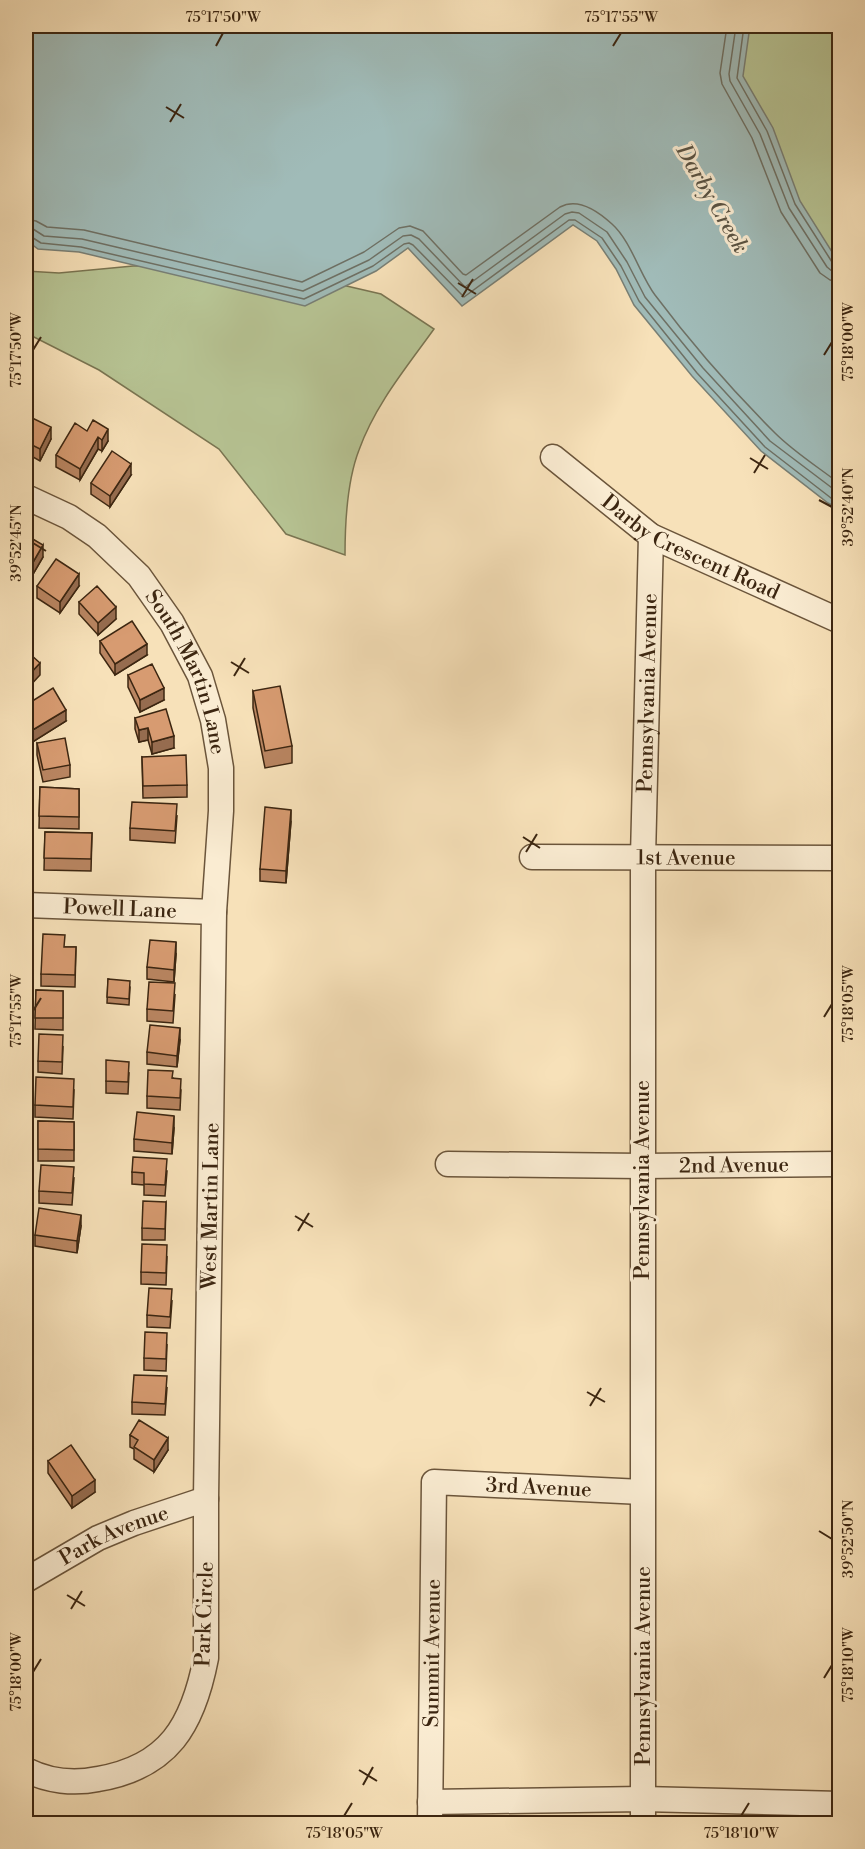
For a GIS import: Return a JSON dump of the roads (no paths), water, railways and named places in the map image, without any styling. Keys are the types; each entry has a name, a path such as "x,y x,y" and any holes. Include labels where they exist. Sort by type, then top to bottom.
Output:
{"street":[{"name":"Darby Crescent Road","path":"553,457 651,536 840,621"},
{"name":"South Martin Lane","path":"26,496 69,517 97,536 139,576 172,623 200,676 213,720 221,768 214,912"},
{"name":"Pennsylvania Avenue","path":"643,1824 643,857 651,536"},
{"name":"1st Avenue","path":"532,857 840,858"},
{"name":"Powell Lane","path":"26,905 214,912"},
{"name":"West Martin Lane","path":"206,1499 214,912"},
{"name":"2nd Avenue","path":"448,1164 642,1166 840,1164"},
{"name":"3rd Avenue","path":"434,1482 642,1492"},
{"name":"Summit Avenue","path":"430,1813 434,1482"},
{"name":"Park Avenue","path":"26,1580 98,1538 134,1523 206,1499"},
{"name":"Park Circle","path":"26,1770 48,1778 85,1782 123,1774 149,1763 181,1731 196,1701 206,1658 206,1499"},
{"path":"430,1813 643,1799 840,1804"}],"water":[{"name":"Darby Creek","path":"26,26 750,26 743,76 773,128 800,201 839,263 839,509 761,451 692,376 634,305 616,269 597,241 573,225 462,306 408,248 376,271 305,306 79,252 38,249 26,240"}]}
